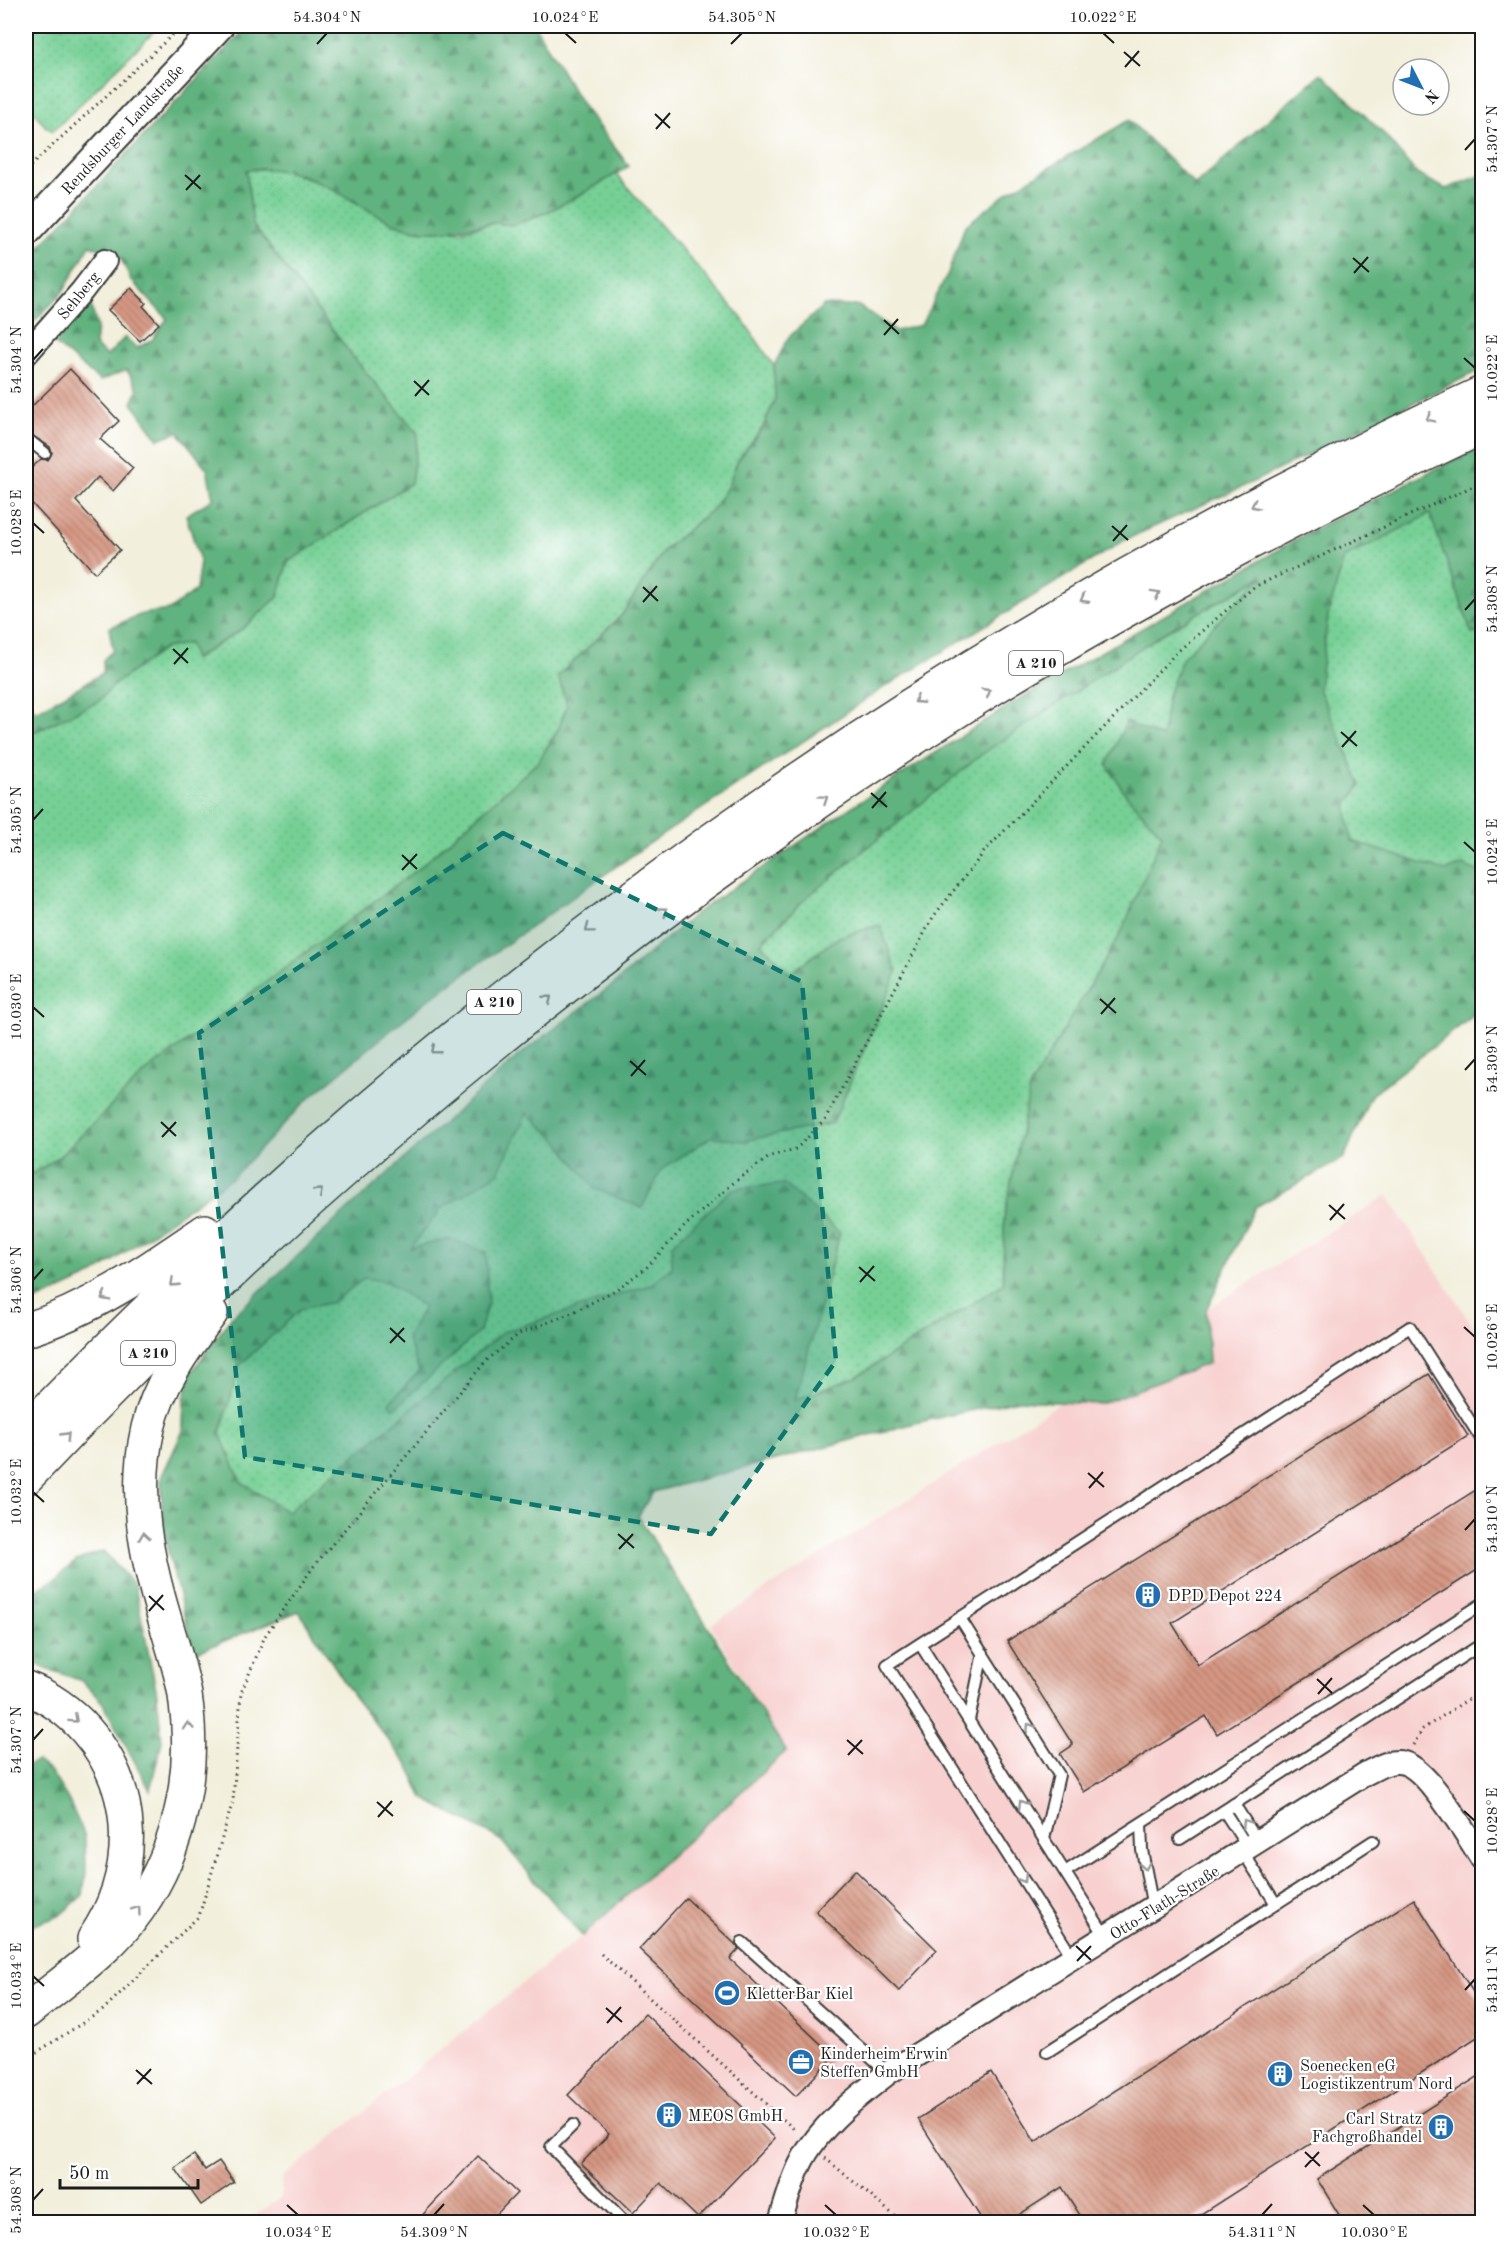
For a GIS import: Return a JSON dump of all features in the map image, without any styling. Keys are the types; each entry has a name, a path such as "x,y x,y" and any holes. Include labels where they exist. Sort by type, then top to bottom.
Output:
{"highway":[{"name":"A 210","path":"26,1431 154,1302 310,1158 412,1069 576,938 730,825 852,742 1035,627 1148,562 1355,453 1482,393"},
{"name":"A 210","path":"26,1478 117,1384 275,1231 424,1099 617,945 739,857 972,702 1158,592 1286,523 1482,427"},
{"path":"26,1330 64,1316 121,1288 310,1158"},
{"path":"26,2012 122,1930 139,1908 165,1861 184,1796 189,1746 185,1694 150,1567 141,1512 141,1485 148,1427 179,1358 275,1231"},
{"path":"26,1688 58,1705 96,1742 111,1767 126,1813 128,1844 118,1893 107,1920 65,1979"}],"street":[{"name":"Rendsburger Landstraße","path":"26,232 219,26"},
{"name":"Sehberg","path":"26,354 82,291 105,261"},
{"name":"Otto-Flath-Straße","path":"780,2223 791,2186 811,2146 851,2102 888,2073 1365,1774 1389,1762 1406,1763"},
{"path":"1406,1763 1425,1778 1442,1798 1482,1859"}],"lane":[{"path":"26,438 45,453"},
{"path":"1073,1958 887,1665 1410,1328 1482,1440"},
{"path":"1065,1872 1482,1604"},
{"path":"960,1618 1059,1775 1044,1839"},
{"path":"920,1644 1106,1937"},
{"path":"1180,1839 1482,1644"},
{"path":"969,1720 983,1653"},
{"path":"1234,1804 1250,1848 1276,1904"},
{"path":"1224,1811 1250,1848"},
{"path":"1141,1824 1142,1850 1153,1908"},
{"path":"1047,2052 1373,1841"},
{"path":"742,1942 888,2073"},
{"path":"573,2125 551,2147 625,2223"}],"path":[{"path":"26,170 182,26"},
{"path":"26,2059 103,2010 199,1916 234,1801 241,1693 265,1636 314,1566 486,1361 519,1334 574,1312 617,1289 646,1268 685,1226 739,1178 771,1156 796,1149 825,1120 933,917 984,852 1177,652 1254,587 1482,482"},
{"path":"1406,1763 1423,1729 1482,1690"},
{"path":"601,1954 811,2146 902,2223"}],"highlighted area":[{"path":"503,833 802,982 836,1361 711,1534 245,1457 199,1033"}],"shaded area":[{"path":"1387,1195 1482,1340 1482,2222 245,2222 280,2198 283,2177 582,1936 786,1751 711,1625"}],"green space":[{"path":"26,26 160,26 53,131 45,126 26,102"},
{"path":"247,26 535,26 582,105 629,166 573,199 528,220 512,224 492,223 436,231 410,229 396,224 333,189 301,175 266,169 246,170 253,225 353,357 418,434 411,483 288,562 278,597 241,630 194,659 189,643 165,648 115,684 99,701 26,736 26,703 37,711 103,673 103,660 113,650 109,628 142,614 169,610 196,590 200,561 186,515 213,499 207,469 178,432 158,439 132,403 138,389 127,370 100,381 54,343 90,302 97,326 95,345 107,356 125,337 137,348 152,340 167,319 131,280 120,257 90,245 62,293 28,328 26,328 26,261"},
{"path":"1321,73 1383,133 1417,174 1446,189 1482,175 1482,369 1253,482 1125,540 888,685 637,852 425,1002 306,1101 233,1177 91,1276 26,1306 26,1170 33,1174 59,1157 147,1071 419,868 538,762 559,728 567,705 558,676 622,615 665,549 714,508 728,486 738,460 763,427 775,399 774,366 788,338 824,305 859,306 896,331 921,325 948,273 965,226 1008,192 1129,120 1195,185"},
{"path":"279,168 333,188 383,218 460,231 494,223 513,225 569,200 616,174 741,317 774,366 775,399 763,427 738,460 728,486 714,508 665,549 622,615 558,676 567,705 559,728 538,762 419,868 147,1071 59,1157 33,1174 26,1170 26,736 99,701 115,684 165,648 189,643 195,659 241,630 278,597 288,562 411,483 418,434 353,357 253,225 246,170"},
{"path":"1482,446 1482,1009 1371,1095 1344,1158 1255,1207 1206,1310 1209,1363 1100,1404 1018,1400 919,1422 653,1492 638,1516 786,1751 582,1936 500,1839 423,1798 408,1765 353,1695 299,1611 194,1653 164,1536 161,1478 183,1431 184,1399 191,1373 230,1319 517,1057 615,983 696,913 853,806 1018,700 1309,532"},
{"path":"1482,446 1482,631 1472,634 1430,514 1344,558 1328,616 1319,689 1361,785 1346,806 1352,841 1445,871 1463,865 1482,873 1482,1009 1371,1095 1344,1158 1255,1207 1206,1310 1209,1363 1100,1404 1018,1400 919,1422 653,1492 638,1516 786,1751 582,1936 500,1839 423,1798 408,1765 353,1695 299,1611 194,1653 164,1536 161,1478 183,1431 184,1399 191,1373 230,1319 517,1057 615,983 696,913 853,806 1018,700 1309,532","holes":["1263,576 1183,657 1168,695 1162,738 1126,722 1107,765 1126,795 1162,835 1122,931 1030,1087 1004,1218 1003,1284 856,1377 795,1400 840,1233 784,1184 732,1189 672,1244 672,1267 650,1285 503,1332 287,1512 241,1482 220,1434 240,1365 301,1309 333,1302 365,1278 387,1282 424,1307 407,1337 419,1371 389,1403 394,1409 480,1331 488,1302 486,1252 450,1239 410,1248 442,1208 498,1173 527,1113 558,1141 595,1189 642,1208 662,1169 711,1137 744,1141 833,1123 897,972 880,925 839,937 790,973 761,944 806,898 981,755 1162,634"]},
{"path":"103,1551 135,1586 157,1694 162,1742 150,1790 102,1702 82,1681 26,1661 26,1596 52,1581 76,1561"},
{"path":"37,1761 51,1772 68,1799 85,1836 86,1872 83,1895 59,1916 26,1928 26,1766"}],"building":[{"path":"131,288 146,303 143,306 159,324 140,341 108,310"},
{"path":"70,369 119,421 100,439 133,468 113,491 98,477 76,501 120,550 95,573 26,497 26,473 41,459 48,460 52,453 50,447 26,431 26,412"},
{"name":"DPD Depot 224","path":"1429,1374 1468,1436 1172,1623 1198,1665 1482,1486 1482,1567 1217,1734 1206,1716 1084,1792 1060,1754 1073,1745 1007,1641"},
{"path":"855,1870 937,1950 899,1991 816,1911"},
{"name":"KletterBar Kiel","path":"686,1898 739,1949 730,1959 834,2056 796,2096 639,1949"},
{"name":"Soenecken eG Logistikzentrum Nord","path":"1414,1899 1482,2006 1482,2034 1187,2223 1085,2223 1062,2187 1006,2223 984,2223 918,2119 991,2072 1035,2142"},
{"name":"MEOS GmbH","path":"645,2014 775,2138 698,2218 661,2183 633,2213 581,2164 609,2134 568,2095"},
{"name":"Carl Stratz Fachgroßhandel","path":"1482,2074 1482,2223 1344,2223 1317,2179"},
{"path":"194,2155 205,2170 219,2161 234,2182 201,2205 175,2168"},
{"path":"478,2156 517,2193 488,2223 415,2223"}],"place":[{"name":"DPD Depot 224","path":"1148,1595"},
{"name":"KletterBar Kiel","path":"727,1993"},
{"name":"Kinderheim Erwin Steffen GmbH","path":"801,2062"},
{"name":"Soenecken eG Logistikzentrum Nord","path":"1280,2074"},
{"name":"MEOS GmbH","path":"669,2115"},
{"name":"Carl Stratz Fachgroßhandel","path":"1441,2127"}]}
